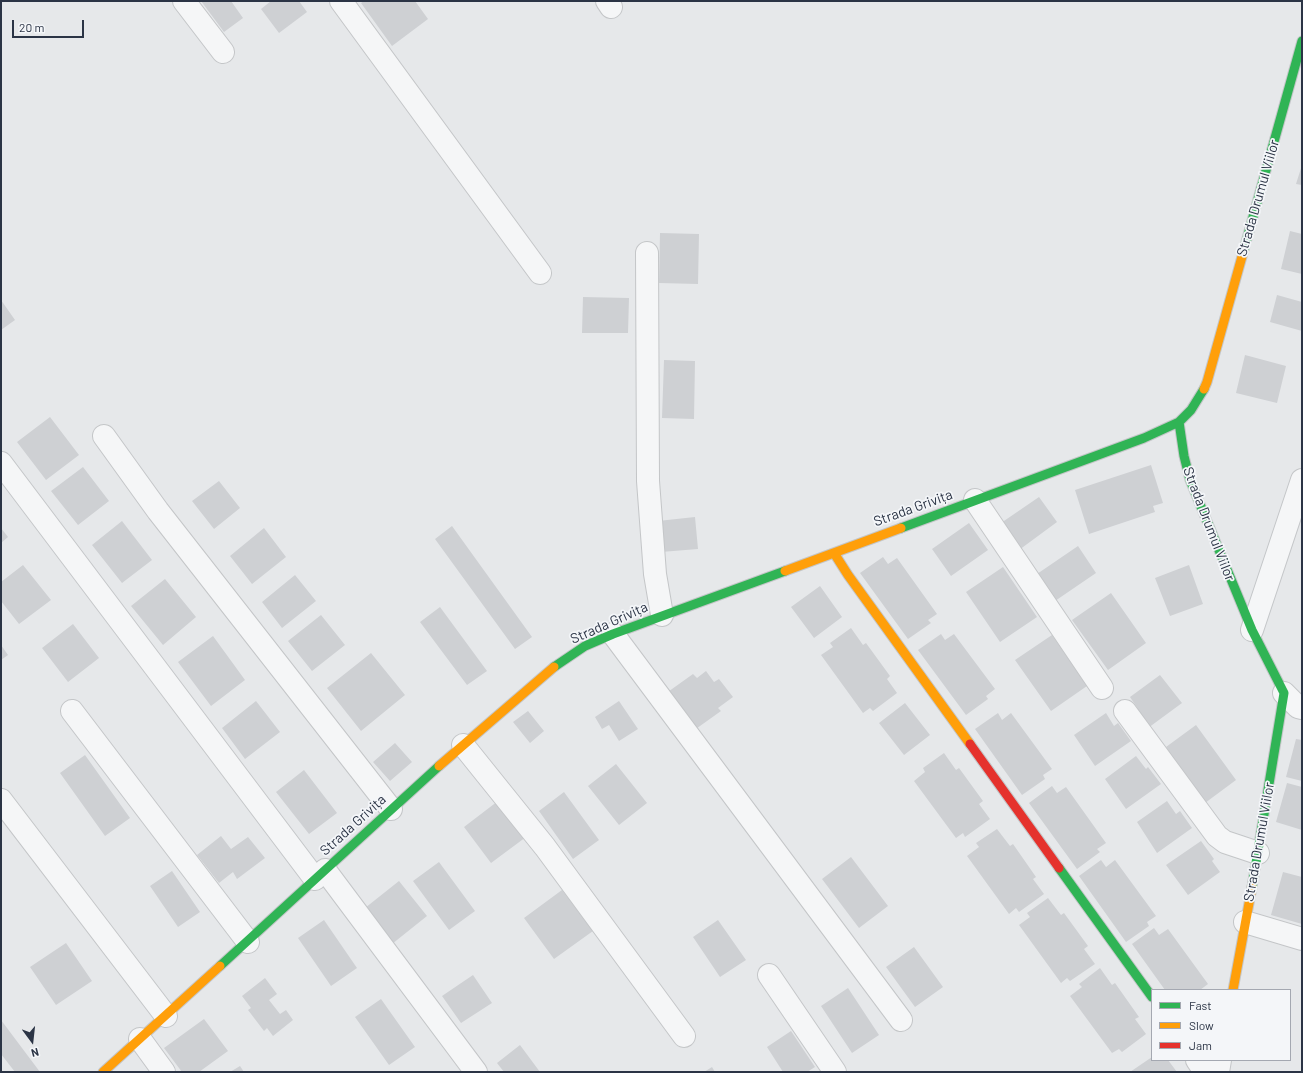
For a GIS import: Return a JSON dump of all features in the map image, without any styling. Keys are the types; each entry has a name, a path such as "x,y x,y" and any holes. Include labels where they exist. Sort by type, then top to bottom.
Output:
{"street":[{"path":"184,1 223,52"},
{"path":"341,1 540,273"},
{"name":"Strada Drumul Viilor","path":"1233,989 1258,853 1284,693 1252,630 1190,480 1184,456 1179,422 1191,410 1198,400 1206,382 1302,41"},
{"path":"647,254 648,481 654,567 662,615"},
{"name":"Strada Grivița","path":"103,1072 248,942 320,874 463,745 557,664 585,646 662,615 1144,438 1179,422"},
{"path":"104,436 158,510 391,809"},
{"path":"1,463 320,874 476,1072"},
{"path":"1252,630 1302,480"},
{"path":"975,500 1102,688"},
{"path":"834,553 848,575 1151,997"},
{"path":"613,634 901,1020"},
{"path":"1284,693 1298,707 1302,708"},
{"path":"1125,711 1217,836 1225,842 1258,853"},
{"path":"72,712 248,942"},
{"path":"463,745 545,847 684,1036"},
{"path":"1,800 166,1016"},
{"path":"1245,922 1302,939"},
{"path":"769,975 835,1072"},
{"path":"140,1039 164,1072"},
{"path":"1198,1061 1205,1072"},
{"path":"1218,1072 1220,1061"}],"building":[{"path":"201,1 231,1 243,18 224,32"},
{"path":"271,1 299,1 307,12 279,33 261,9"},
{"path":"364,1 415,1 428,19 392,46 361,3"},
{"path":"1302,165 1302,185 1296,184"},
{"path":"1290,231 1302,234 1302,274 1281,269"},
{"path":"660,233 699,234 698,284 659,283"},
{"path":"1277,295 1302,302 1302,331 1270,322"},
{"path":"583,297 629,298 628,333 582,333"},
{"path":"1,300 15,320 1,330"},
{"path":"1245,355 1286,366 1277,403 1236,393"},
{"path":"664,360 695,361 694,419 662,418"},
{"path":"50,417 79,455 46,480 17,442"},
{"path":"1151,465 1163,503 1153,506 1155,512 1089,534 1075,490"},
{"path":"83,467 109,501 78,525 51,491"},
{"path":"219,481 240,508 214,529 192,501"},
{"path":"1039,497 1057,522 1019,550 1001,523"},
{"path":"695,517 698,549 661,552 658,521"},
{"path":"122,521 152,560 122,583 92,545"},
{"path":"969,523 988,550 951,576 932,549"},
{"path":"452,526 532,637 515,649 435,539"},
{"path":"1,528 8,537 1,543"},
{"path":"264,528 286,557 252,584 230,556"},
{"path":"1078,546 1096,573 1055,601 1037,574"},
{"path":"883,557 888,564 897,558 937,614 928,620 931,623 908,639 860,573"},
{"path":"23,565 51,600 19,624 1,601 1,582"},
{"path":"1189,565 1203,604 1170,616 1155,578"},
{"path":"1003,567 1037,617 1000,642 966,592"},
{"path":"295,575 316,601 282,628 262,602"},
{"path":"165,579 196,617 163,645 131,606"},
{"path":"820,586 842,617 814,638 791,607"},
{"path":"1111,593 1146,643 1108,670 1072,620"},
{"path":"440,607 487,671 467,685 420,622"},
{"path":"321,615 345,645 312,671 288,641"},
{"path":"73,624 99,658 68,682 42,648"},
{"path":"851,628 863,645 866,643 890,676 887,679 897,693 873,711 870,708 863,713 821,655 833,647 830,643"},
{"path":"941,634 945,640 954,634 995,689 986,696 988,699 966,715 918,650"},
{"path":"1052,635 1087,686 1051,711 1015,660"},
{"path":"213,636 245,680 211,706 178,662"},
{"path":"1,645 8,655 1,660"},
{"path":"371,653 405,695 361,731 327,688"},
{"path":"706,671 714,682 719,679 733,697 718,708 721,711 693,731 665,694 693,674 697,678"},
{"path":"1160,675 1182,703 1148,728 1136,711 1138,709 1130,697"},
{"path":"256,701 280,732 245,759 222,728"},
{"path":"619,701 638,729 619,741 609,725 602,729 595,717"},
{"path":"905,703 930,735 904,755 879,723"},
{"path":"528,711 544,731 530,743 513,722"},
{"path":"998,713 1002,720 1011,713 1052,769 1043,775 1045,779 1022,795 975,729"},
{"path":"1106,713 1114,726 1118,723 1131,741 1095,766 1074,735"},
{"path":"1196,725 1236,780 1205,803 1170,760 1173,758 1166,747"},
{"path":"1296,739 1302,740 1302,781 1286,777"},
{"path":"395,743 412,762 390,781 373,762"},
{"path":"944,753 956,770 959,768 983,801 979,804 990,819 965,837 963,833 956,838 914,781 925,772 923,768"},
{"path":"85,755 130,818 105,836 60,773"},
{"path":"1136,756 1146,769 1148,767 1161,784 1126,809 1105,779"},
{"path":"616,764 647,803 619,825 588,786"},
{"path":"304,770 337,813 309,834 276,792"},
{"path":"1287,783 1302,787 1302,830 1276,822"},
{"path":"1052,786 1057,793 1066,787 1106,843 1097,849 1100,852 1077,869 1029,803"},
{"path":"564,792 599,840 573,859 539,811"},
{"path":"498,801 526,837 491,863 464,827"},
{"path":"1167,801 1176,814 1180,811 1192,828 1157,853 1137,822"},
{"path":"997,829 1010,846 1013,844 1036,877 1033,879 1044,894 1019,912 1016,908 1009,914 967,856 979,847 976,843"},
{"path":"221,836 231,849 248,837 265,858 237,879 233,872 219,883 197,855"},
{"path":"1201,841 1214,859 1212,861 1220,872 1188,895 1166,865"},
{"path":"851,857 888,906 859,928 822,879"},
{"path":"1101,860 1106,867 1115,860 1156,916 1147,922 1149,926 1126,942 1079,876"},
{"path":"439,862 475,911 449,930 413,881"},
{"path":"172,871 200,912 178,927 150,886"},
{"path":"1283,872 1302,877 1302,924 1271,915"},
{"path":"399,881 427,916 392,944 365,908"},
{"path":"562,890 593,931 554,959 524,918"},
{"path":"1048,898 1061,915 1064,913 1088,946 1084,949 1095,964 1070,981 1067,978 1061,983 1019,925 1030,917 1027,913"},
{"path":"324,920 357,968 331,986 298,938"},
{"path":"718,920 746,960 720,977 693,937"},
{"path":"1154,928 1159,935 1168,929 1208,984 1201,989 1164,989 1132,944"},
{"path":"66,943 92,981 56,1005 30,967"},
{"path":"914,947 943,987 915,1007 886,967"},
{"path":"1100,968 1112,985 1115,983 1139,1017 1135,1019 1146,1034 1122,1052 1119,1049 1112,1053 1070,996 1082,987 1079,984"},
{"path":"473,975 492,1003 461,1023 442,996"},
{"path":"265,978 277,994 269,1000 280,1014 286,1010 293,1020 273,1036 267,1028 264,1031 248,1010 251,1008 242,996"},
{"path":"848,988 879,1035 852,1053 821,1006"},
{"path":"381,999 415,1047 389,1065 355,1017"},
{"path":"204,1019 228,1051 199,1072 182,1072 164,1048"},
{"path":"1,1020 40,1072 15,1072 1,1054"},
{"path":"791,1031 815,1067 807,1072 783,1072 767,1047"},
{"path":"520,1045 540,1072 504,1072 497,1063"},
{"path":"1151,1058 1151,1061 1169,1061 1177,1072 1130,1072"},
{"path":"240,1066 244,1072 230,1072"},
{"path":"712,1067 715,1072 704,1072"}],"traffic: fast":[{"path":"1243,253 1302,41"},
{"path":"901,528 1144,438 1179,422 1191,410 1204,389"},
{"path":"1179,422 1184,456 1190,480 1252,630 1284,693 1252,887"},
{"path":"554,667 585,646 613,634 785,571"},
{"path":"220,966 439,766"},
{"path":"1059,868 1151,996"}],"traffic: slow":[{"path":"1204,389 1243,253"},
{"path":"785,571 901,528"},
{"path":"834,553 848,575 970,744"},
{"path":"439,766 554,667"},
{"path":"1233,989 1252,887"},
{"path":"103,1072 220,966"}],"traffic: jam":[{"path":"970,744 1059,868"}]}
